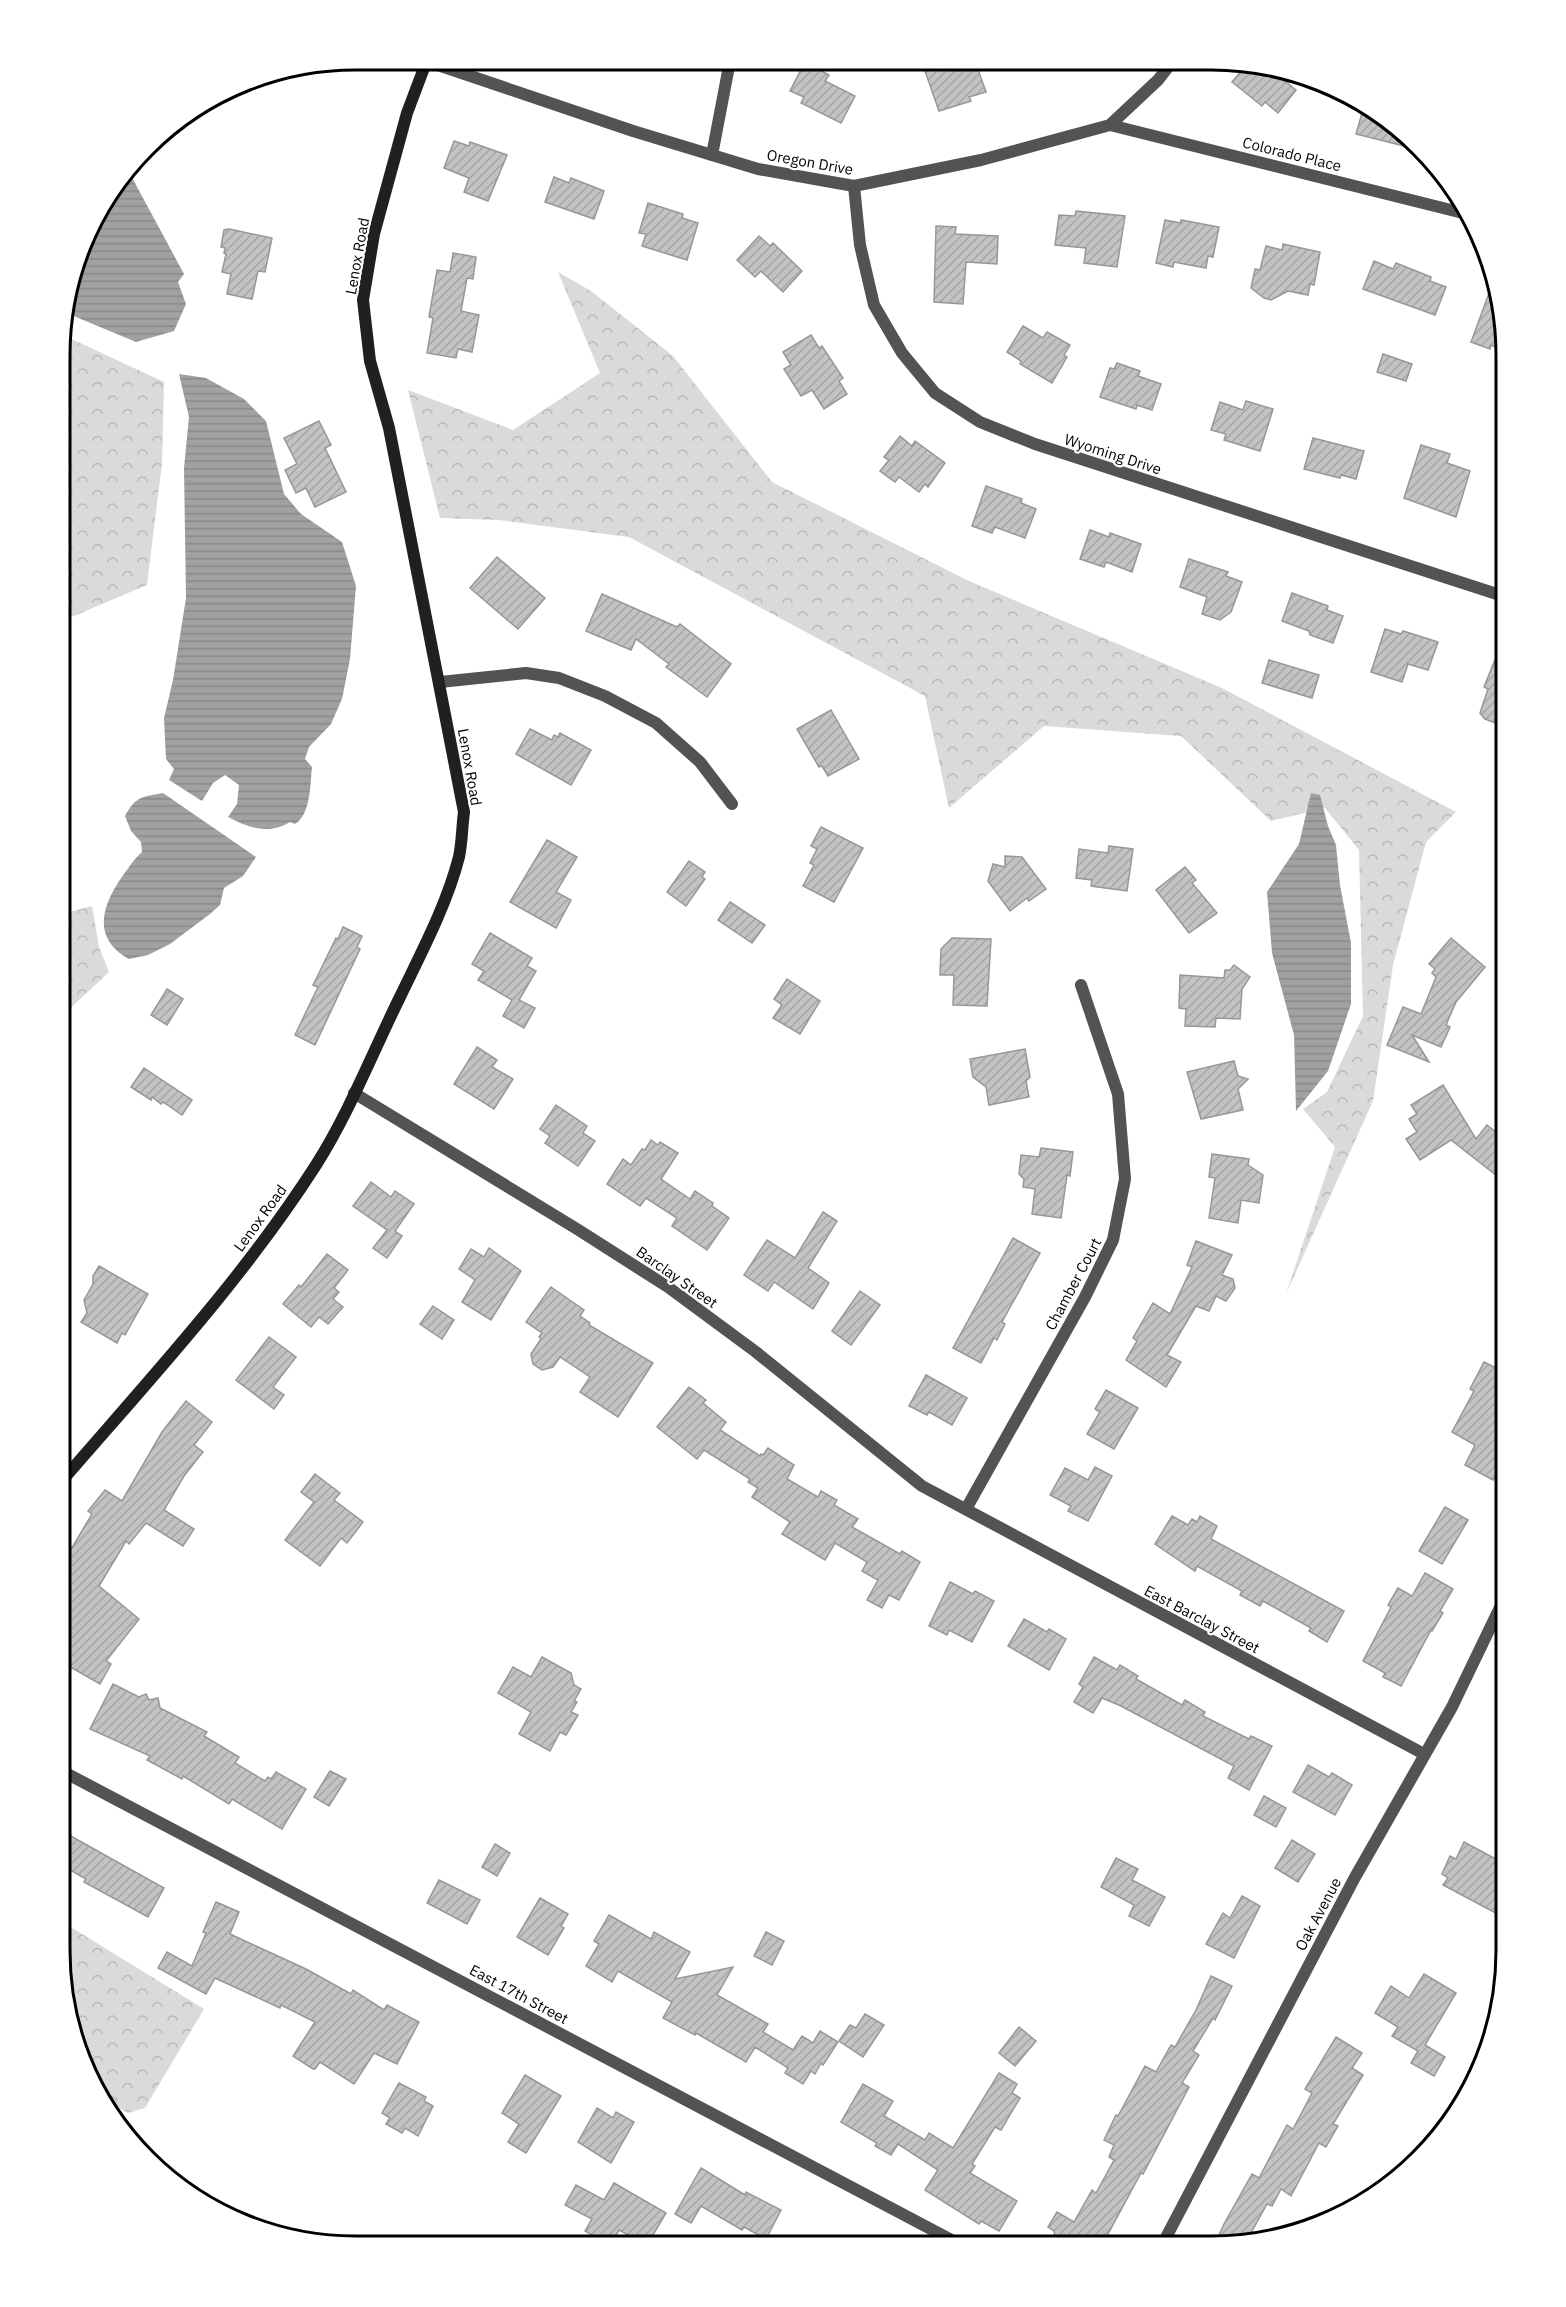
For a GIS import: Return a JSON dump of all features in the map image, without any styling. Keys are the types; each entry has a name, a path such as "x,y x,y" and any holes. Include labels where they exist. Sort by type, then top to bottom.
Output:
{"street":[{"name":"Lenox Road","path":"70,1472 167,1360 275,1226 318,1162 354,1093 447,894 459,855 464,812 389,428 370,361 363,300 374,234 407,114 423,70"},
{"name":"Oregon Drive","path":"456,70 633,131 758,169 854,186 981,160 1110,125 1166,70"},
{"path":"712,155 728,70"},
{"name":"Colorado Place","path":"1110,125 1456,211"},
{"name":"Wyoming Drive","path":"854,186 860,245 874,305 902,353 935,393 981,422 1035,444 1496,594"},
{"path":"440,682 526,674 559,678 605,696 656,723 700,762 732,804"},
{"name":"Chamber Court","path":"966,1509 1085,1297 1113,1240 1125,1179 1118,1094 1081,985"},
{"name":"Barclay Street","path":"354,1093 668,1287 756,1352 922,1486 966,1509"},
{"name":"East Barclay Street","path":"966,1509 1424,1755"},
{"name":"Oak Avenue","path":"1167,2236 1354,1879 1452,1707 1496,1617"},
{"name":"East 17th Street","path":"70,1775 944,2236"}],"green space":[{"path":"558,272 591,291 673,356 772,482 969,581 1222,688 1456,812 1426,842 1393,965 1373,1101 1286,1294 1335,1147 1303,1109 1327,1092 1363,1016 1359,850 1325,808 1271,821 1181,736 1044,726 949,808 925,696 629,537 499,520 440,518 408,390 513,430 600,373"},
{"path":"71,339 164,382 162,463 147,585 70,618"},
{"path":"92,906 99,947 109,972 70,1009 70,912"},
{"path":"70,1927 204,2009 145,2108 128,2113 117,2107 100,2078 80,2025 71,1970"}],"shaded area":[{"path":"132,178 184,274 178,282 186,304 174,331 136,342 73,316 80,282 92,246 109,213"},
{"path":"179,374 206,378 244,399 266,421 284,494 301,514 342,542 356,586 350,659 342,699 331,724 309,747 305,759 312,767 309,798 304,813 295,824 290,822 266,829 243,824 228,817 237,804 239,785 225,775 213,783 202,801 169,780 174,769 166,759 164,718 173,680 186,598 184,468 189,417"},
{"path":"163,793 256,857 243,876 224,888 220,905 210,914 170,944 148,955 129,959 117,951 109,941 104,920 116,885 142,852 141,842 131,831 125,816 140,798"},
{"path":"1311,793 1320,795 1328,826 1336,845 1340,885 1351,943 1351,1004 1328,1071 1296,1111 1294,1035 1272,953 1267,892 1299,844"}],"building":[{"path":"801,70 820,70 829,75 825,81 855,96 841,123 801,103 804,97 790,91"},
{"path":"978,70 986,92 969,97 971,101 939,111 925,71"},
{"path":"1240,72 1248,73 1284,80 1296,90 1278,113 1265,102 1262,106 1232,82"},
{"path":"1362,114 1384,129 1403,146 1356,134"},
{"path":"454,141 469,146 470,142 507,155 488,201 464,192 469,178 444,168"},
{"path":"554,177 569,183 571,178 604,191 594,219 545,202"},
{"path":"648,203 683,214 682,218 698,223 687,260 642,246 646,234 639,233"},
{"path":"1076,211 1125,216 1117,267 1084,263 1086,248 1055,245 1059,215 1075,216"},
{"path":"1165,220 1181,223 1181,220 1219,227 1213,257 1208,256 1206,268 1174,262 1173,267 1156,263"},
{"path":"936,226 956,227 955,234 998,236 997,264 966,262 963,304 934,302"},
{"path":"229,229 272,238 265,272 258,271 252,299 227,294 231,274 222,272 226,254 224,253 225,248 221,247 224,230"},
{"path":"759,236 770,246 773,243 802,271 783,292 761,271 755,277 737,260"},
{"path":"1283,244 1320,252 1314,285 1310,284 1308,295 1288,291 1271,300 1264,298 1251,288 1255,269 1260,270 1266,246 1282,250"},
{"path":"453,253 476,257 473,279 467,278 461,311 479,315 472,352 458,349 456,358 427,353 433,318 429,317 437,270 450,272"},
{"path":"1374,261 1393,269 1396,263 1431,277 1430,281 1446,287 1435,315 1363,289"},
{"path":"1489,294 1495,346 1491,345 1490,349 1471,342"},
{"path":"1023,326 1043,338 1047,332 1070,345 1064,355 1067,357 1052,383 1020,364 1021,361 1007,352"},
{"path":"811,335 819,348 822,346 843,378 839,381 847,394 824,409 812,390 801,396 784,369 791,365 783,352"},
{"path":"1383,354 1412,364 1406,381 1377,372"},
{"path":"1117,363 1140,371 1138,376 1161,384 1152,410 1137,405 1136,409 1100,397 1110,368 1114,369"},
{"path":"1246,401 1273,409 1260,451 1224,440 1226,434 1211,430 1220,402 1243,410"},
{"path":"319,421 331,445 325,448 346,492 315,507 306,488 296,493 285,470 297,464 284,438"},
{"path":"900,436 912,446 915,441 945,463 928,487 925,484 919,492 899,477 895,482 880,471 889,460 884,457"},
{"path":"1313,438 1364,451 1356,479 1341,475 1340,478 1304,469"},
{"path":"1421,445 1450,454 1447,463 1470,471 1456,517 1404,498"},
{"path":"986,486 1022,499 1021,503 1036,509 1025,538 995,527 992,533 972,526"},
{"path":"1090,530 1109,537 1110,533 1141,544 1132,572 1106,562 1104,567 1080,559"},
{"path":"497,557 545,598 518,629 470,588"},
{"path":"1189,559 1228,572 1226,576 1242,582 1231,612 1220,620 1202,614 1207,597 1180,587"},
{"path":"1292,593 1328,606 1327,610 1343,616 1333,643 1282,621"},
{"path":"602,594 677,627 680,624 731,664 707,697 666,667 669,664 636,639 631,650 586,631"},
{"path":"1385,629 1401,634 1403,631 1438,642 1428,670 1408,664 1402,682 1371,672"},
{"path":"1496,657 1495,723 1485,719 1480,713 1488,689 1484,687"},
{"path":"1269,660 1319,675 1312,698 1262,683"},
{"path":"831,710 859,759 828,776 822,766 819,767 797,729"},
{"path":"530,729 552,740 554,735 558,737 560,733 591,750 571,785 516,754"},
{"path":"821,827 863,848 834,902 803,886 814,865 810,863 817,849 811,846"},
{"path":"547,840 577,857 556,892 571,900 556,928 510,902"},
{"path":"1109,846 1133,849 1127,891 1091,886 1092,880 1076,878 1079,849 1108,853"},
{"path":"1005,856 1022,857 1046,889 1029,901 1027,898 1010,911 988,881 993,864 1005,867"},
{"path":"689,861 705,872 702,877 705,879 686,906 667,892"},
{"path":"1185,867 1196,880 1192,883 1217,913 1189,933 1156,890"},
{"path":"730,902 765,925 752,943 718,920"},
{"path":"343,927 362,936 357,947 360,949 315,1045 295,1035 318,987 313,985"},
{"path":"490,933 532,958 527,966 536,971 519,1000 535,1008 524,1028 503,1016 512,1000 478,980 484,971 472,964"},
{"path":"952,938 991,939 987,1006 953,1005 954,975 940,975 941,949"},
{"path":"1451,938 1485,967 1456,1002 1446,1025 1450,1027 1441,1047 1412,1035 1429,1062 1387,1045 1403,1007 1421,1014 1436,977 1432,973 1435,969 1429,964"},
{"path":"1234,965 1250,977 1242,989 1240,1019 1216,1018 1215,1027 1185,1026 1186,1009 1179,1008 1180,975 1224,978 1225,970 1230,970"},
{"path":"787,979 820,1001 800,1034 773,1018 782,1005 774,999"},
{"path":"167,989 183,999 167,1025 151,1015"},
{"path":"477,1047 497,1060 492,1067 513,1079 494,1109 454,1084"},
{"path":"1025,1049 1030,1077 1026,1081 1029,1097 989,1105 986,1087 973,1077 970,1059"},
{"path":"1234,1061 1238,1076 1248,1079 1238,1089 1243,1110 1201,1119 1187,1072"},
{"path":"144,1068 192,1100 182,1115 163,1102 161,1104 152,1097 151,1100 131,1087"},
{"path":"1443,1085 1476,1139 1487,1125 1496,1132 1496,1175 1451,1140 1420,1160 1406,1139 1417,1132 1409,1119 1417,1114 1411,1105"},
{"path":"556,1105 587,1126 583,1133 595,1141 578,1166 545,1143 550,1136 540,1129"},
{"path":"651,1140 658,1145 660,1142 678,1153 661,1179 690,1199 695,1191 729,1218 707,1250 672,1226 677,1218 646,1198 640,1206 607,1184 623,1159 631,1165"},
{"path":"1041,1148 1073,1152 1061,1218 1032,1214 1035,1189 1023,1187 1024,1179 1019,1174 1021,1155 1039,1157"},
{"path":"1212,1154 1249,1159 1248,1165 1263,1175 1259,1203 1241,1200 1238,1223 1209,1218 1215,1178 1209,1177"},
{"path":"371,1182 391,1197 395,1191 414,1204 395,1231 402,1236 387,1258 373,1248 387,1230 353,1206"},
{"path":"823,1212 837,1221 808,1268 829,1283 813,1309 774,1282 768,1291 744,1275 767,1240 795,1258"},
{"path":"1013,1238 1040,1253 1002,1322 1005,1324 997,1340 994,1338 981,1363 953,1348"},
{"path":"1196,1241 1232,1255 1222,1275 1233,1279 1235,1288 1226,1301 1216,1296 1209,1311 1196,1306 1167,1355 1181,1362 1166,1387 1126,1360 1137,1341 1133,1338 1153,1303 1170,1314 1192,1267 1187,1265"},
{"path":"489,1248 521,1271 491,1320 462,1302 475,1280 459,1269 471,1249 484,1257"},
{"path":"327,1254 348,1270 334,1288 339,1292 333,1299 343,1307 328,1324 319,1317 311,1327 283,1304 299,1285 301,1287"},
{"path":"99,1266 148,1294 125,1335 122,1333 117,1343 81,1322 87,1313 84,1300"},
{"path":"551,1287 584,1310 580,1316 590,1323 589,1325 653,1363 618,1417 580,1392 590,1377 560,1357 553,1367 542,1370 533,1364 531,1354 541,1339 539,1337 542,1333 526,1322"},
{"path":"860,1291 880,1305 851,1345 832,1331"},
{"path":"433,1306 454,1320 442,1339 420,1324"},
{"path":"269,1337 296,1357 273,1387 284,1395 274,1409 236,1380"},
{"path":"1484,1362 1496,1368 1496,1476 1493,1480 1465,1465 1475,1445 1452,1432 1474,1391 1470,1389"},
{"path":"926,1375 967,1398 952,1425 929,1412 927,1415 909,1406"},
{"path":"689,1387 706,1400 703,1403 726,1422 720,1430 760,1456 768,1448 794,1465 787,1479 818,1497 821,1491 837,1500 834,1505 858,1519 852,1527 900,1554 902,1551 920,1562 899,1600 889,1595 882,1608 867,1600 878,1580 862,1571 867,1562 835,1543 825,1560 782,1534 790,1522 752,1497 758,1488 748,1482 750,1479 704,1450 697,1459 657,1427"},
{"path":"1106,1390 1138,1408 1114,1449 1087,1434 1100,1412 1095,1409"},
{"path":"186,1401 212,1422 194,1445 203,1452 184,1476 164,1510 194,1529 183,1546 146,1523 129,1544 126,1541 99,1586 139,1619 106,1661 111,1664 100,1684 70,1667 70,1551 92,1514 88,1511 105,1490 122,1501 162,1432"},
{"path":"1095,1467 1112,1476 1088,1521 1068,1511 1071,1506 1050,1495 1065,1468 1088,1480"},
{"path":"315,1474 340,1493 334,1500 363,1522 347,1543 341,1538 320,1566 285,1540 314,1502 301,1492"},
{"path":"1445,1507 1468,1520 1442,1564 1419,1551"},
{"path":"1172,1516 1188,1525 1192,1519 1197,1522 1200,1516 1217,1526 1211,1539 1344,1611 1327,1642 1309,1631 1311,1628 1263,1601 1260,1606 1240,1595 1242,1591 1197,1566 1195,1571 1155,1544"},
{"path":"1425,1573 1453,1589 1440,1611 1443,1613 1431,1630 1401,1686 1383,1677 1385,1673 1363,1661 1391,1607 1388,1605 1398,1588 1412,1596"},
{"path":"950,1582 973,1594 975,1591 994,1601 972,1642 949,1630 947,1635 929,1626"},
{"path":"1024,1619 1047,1632 1049,1629 1066,1639 1049,1670 1008,1646"},
{"path":"542,1657 571,1673 574,1685 581,1689 571,1712 578,1715 566,1735 560,1732 550,1751 519,1734 531,1712 498,1693 513,1667 531,1677"},
{"path":"1094,1657 1117,1670 1120,1665 1138,1676 1136,1679 1182,1705 1185,1700 1205,1712 1203,1716 1249,1739 1251,1736 1272,1746 1249,1790 1228,1778 1234,1766 1121,1706 1102,1698 1093,1713 1074,1702 1083,1687 1079,1684"},
{"path":"113,1684 139,1697 146,1694 149,1700 158,1698 160,1708 207,1732 204,1736 239,1757 235,1763 265,1781 268,1777 271,1779 276,1772 306,1789 282,1829 232,1799 229,1804 183,1776 182,1779 147,1760 150,1756 90,1729"},
{"path":"1308,1765 1329,1777 1332,1773 1352,1785 1335,1815 1293,1792"},
{"path":"330,1771 346,1779 329,1806 314,1797"},
{"path":"1264,1796 1286,1808 1276,1827 1254,1815"},
{"path":"70,1836 164,1888 148,1917 84,1882 86,1879 70,1870"},
{"path":"1292,1840 1315,1854 1298,1882 1275,1868"},
{"path":"1464,1842 1496,1859 1496,1913 1443,1885 1448,1878 1442,1874 1450,1856 1456,1859"},
{"path":"495,1844 510,1853 497,1876 482,1867"},
{"path":"1116,1858 1138,1869 1132,1880 1165,1897 1149,1926 1129,1916 1134,1905 1101,1887"},
{"path":"439,1880 480,1900 467,1924 427,1903"},
{"path":"1242,1896 1260,1906 1234,1958 1206,1944 1223,1913 1230,1918"},
{"path":"540,1898 568,1914 561,1926 564,1928 548,1955 517,1937"},
{"path":"216,1902 239,1912 230,1934 306,1969 351,1994 353,1990 384,2010 387,2005 419,2022 397,2064 374,2053 354,2084 320,2062 313,2069 293,2056 315,2022 281,2005 280,2008 215,1978 206,1994 158,1968 167,1952 192,1966"},
{"path":"609,1915 651,1939 654,1932 690,1952 675,1979 733,1967 717,1995 768,2024 763,2032 793,2050 802,2036 813,2043 820,2031 838,2042 823,2065 821,2063 815,2074 811,2071 803,2084 785,2073 788,2068 755,2047 746,2062 696,2033 695,2035 663,2018 672,2002 618,1971 612,1982 586,1966 599,1944 594,1941"},
{"path":"766,1932 784,1941 772,1965 754,1956"},
{"path":"1424,1974 1456,1993 1425,2045 1445,2057 1434,2076 1411,2063 1418,2051 1392,2036 1398,2027 1375,2013 1391,1986 1409,1998"},
{"path":"1211,1976 1232,1986 1215,2020 1213,2018 1193,2051 1199,2055 1182,2083 1189,2087 1107,2236 1055,2236 1054,2231 1048,2227 1057,2212 1074,2222 1092,2190 1096,2193 1114,2160 1109,2157 1114,2145 1104,2140 1145,2066 1156,2072 1171,2045 1175,2047 1196,2010"},
{"path":"865,2014 884,2025 863,2057 839,2041 850,2025 856,2028"},
{"path":"1019,2027 1036,2041 1015,2066 999,2053"},
{"path":"1336,2037 1362,2053 1352,2068 1363,2075 1333,2124 1338,2126 1326,2147 1319,2143 1291,2196 1281,2189 1272,2206 1267,2204 1251,2234 1219,2236 1252,2174 1259,2178 1287,2125 1293,2129 1312,2093 1305,2089"},
{"path":"999,2073 1017,2084 1012,2093 1020,2098 1001,2130 995,2127 972,2164 975,2166 970,2173 1017,2201 999,2231 981,2221 979,2224 925,2190 938,2170 898,2144 891,2155 875,2146 877,2143 841,2122 863,2084 893,2101 884,2116 925,2140 929,2133 953,2148"},
{"path":"525,2075 561,2096 526,2153 508,2142 519,2124 502,2113"},
{"path":"399,2083 426,2097 424,2101 433,2106 418,2136 405,2128 402,2133 386,2124 390,2118 382,2113"},
{"path":"597,2108 613,2118 616,2112 634,2122 611,2163 578,2142"},
{"path":"701,2168 745,2195 746,2192 781,2210 768,2236 760,2236 744,2227 742,2230 701,2206 691,2223 675,2214"},
{"path":"614,2183 666,2213 652,2236 630,2236 619,2230 615,2236 594,2236 585,2231 592,2219 565,2205 576,2185 604,2200"}]}
